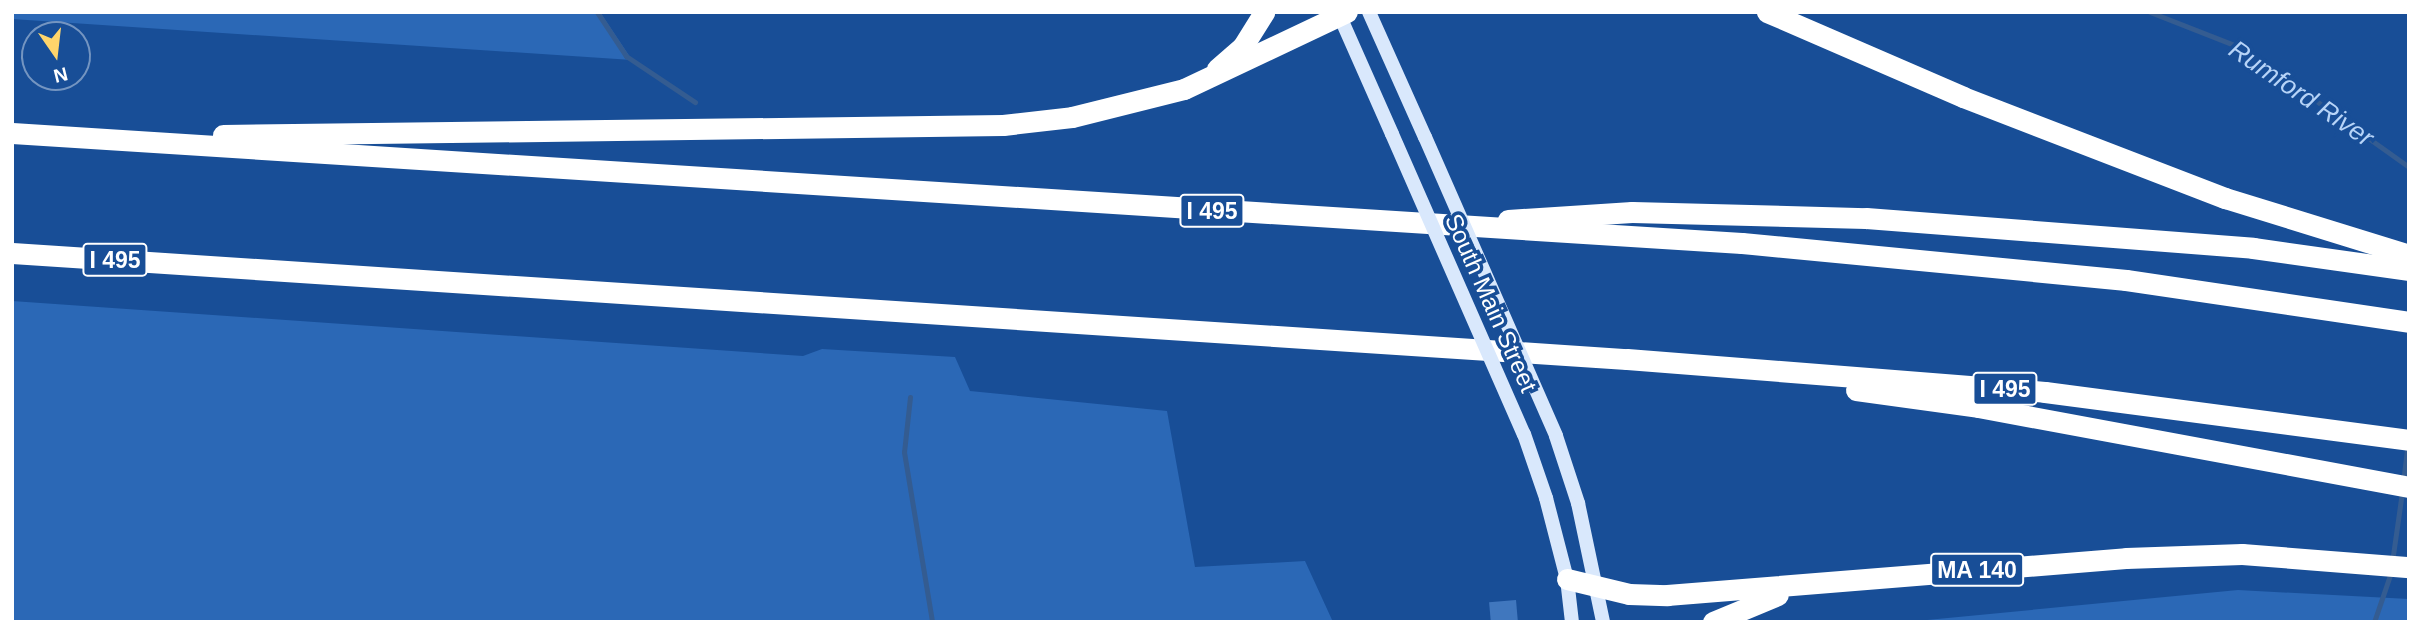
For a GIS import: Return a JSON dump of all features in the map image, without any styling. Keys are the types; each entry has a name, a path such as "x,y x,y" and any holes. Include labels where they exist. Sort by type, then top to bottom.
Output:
{"highway":[{"path":"1205,81 1243,46 1264,12"},
{"path":"1767,12 1963,97 2224,198 2409,255"},
{"path":"97,139 463,128 1003,125 1128,106 1205,81 1342,13"},
{"name":"I 495","path":"12,133 1909,257 2126,280 2409,322"},
{"path":"1465,227 1549,214 1632,212 1866,218 2253,248 2409,270"},
{"name":"I 495","path":"12,253 1627,359 2045,392 2409,440"},
{"path":"1627,359 1978,407 2409,487"},
{"name":"MA 140","path":"1567,579 1595,587 1667,595 2151,557 2242,554 2409,567"},
{"path":"1713,622 1765,598 1838,582"}],"main road":[{"name":"South Main Street","path":"1369,12 1556,436 1577,503 1603,622"},
{"name":"South Main Street","path":"1342,13 1392,134 1524,433 1567,579 1572,622"}],"shaded area":[{"path":"12,12 600,12 632,60 91,24 91,21 12,19"},
{"path":"12,301 803,356 822,349 955,357 970,391 1167,411 1195,567 1305,561 1333,622 12,622"},
{"path":"2238,590 2409,599 2409,622 1906,622"}],"building":[{"path":"1516,600 1518,622 1491,622 1489,602"}],"waterway":[{"path":"597,12 626,56 695,102"},
{"name":"Rumford River","path":"2150,12 2242,48 2409,167"},
{"path":"910,397 904,452 932,622"},
{"name":"Rumford River","path":"2403,482 2408,443"},
{"name":"Rumford River","path":"2392,562 2402,492"},
{"name":"Rumford River","path":"2374,622 2391,572"}]}
